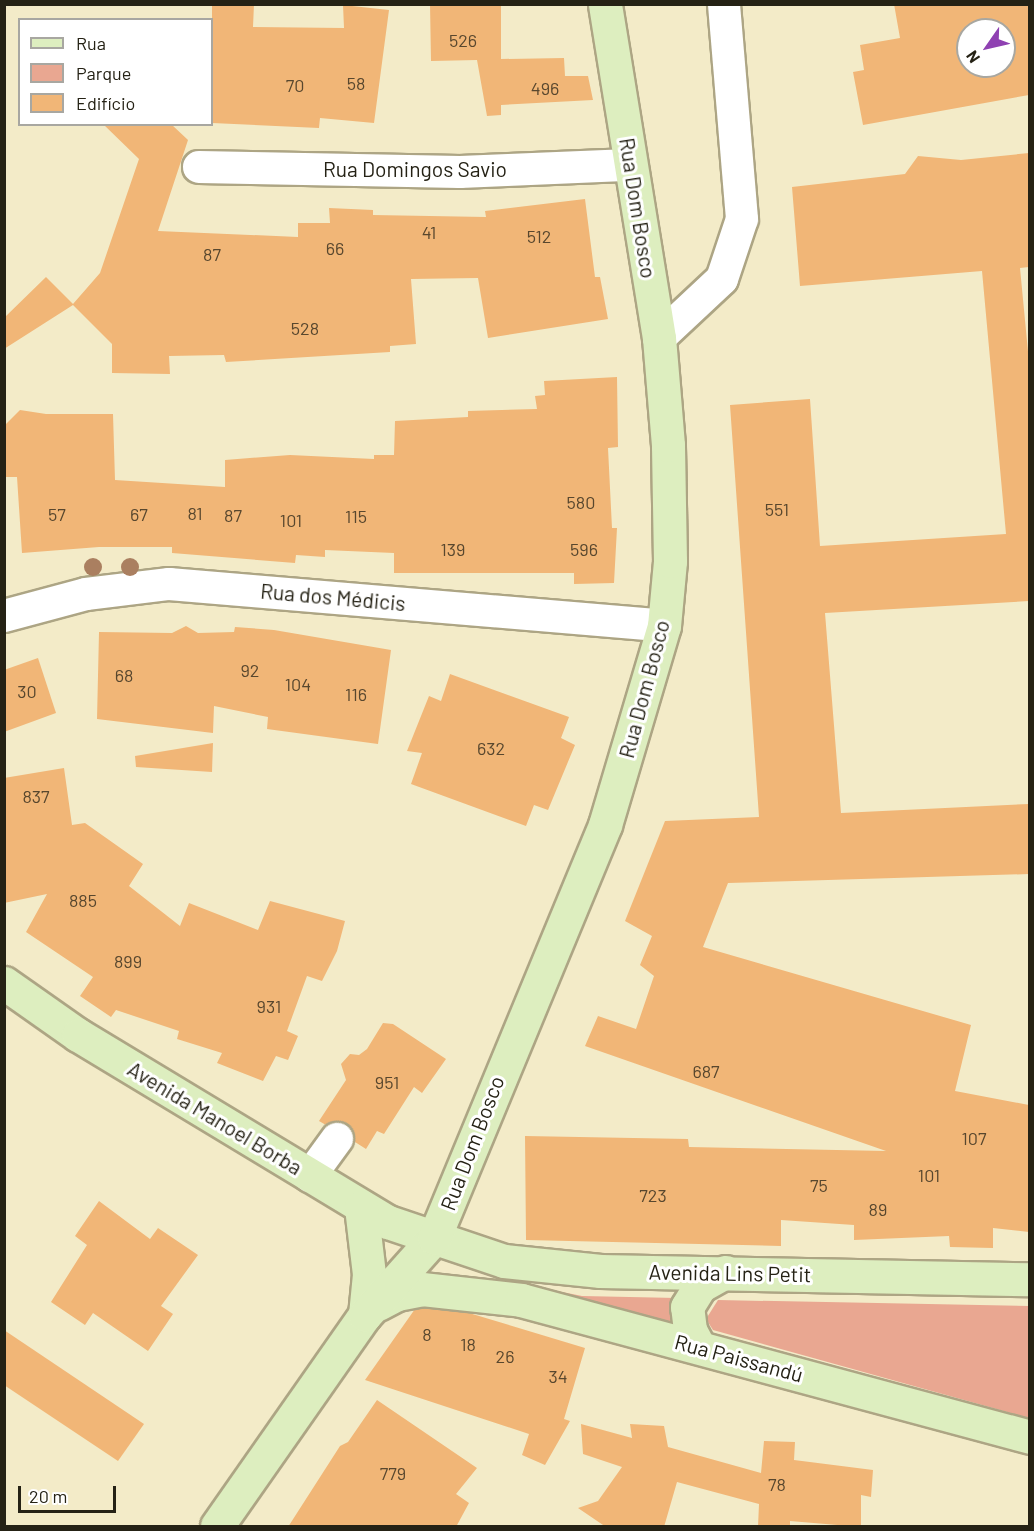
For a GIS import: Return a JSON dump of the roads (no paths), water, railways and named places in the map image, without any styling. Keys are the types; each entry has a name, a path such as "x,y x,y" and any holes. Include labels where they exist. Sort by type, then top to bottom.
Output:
{"main road":[{"name":"Rua Dom Bosco","path":"217,1527 365,1315 434,1238 605,825 664,626 670,538 668,445 659,338 605,4"},
{"name":"Avenida Manoel Borba","path":"4,983 78,1035 361,1207 388,1222 434,1238"},
{"path":"361,1207 369,1274 365,1315"},
{"name":"Avenida Lins Petit","path":"434,1238 504,1261 600,1271 1029,1279"},
{"path":"699,1347 690,1330 687,1307 700,1286 725,1272"},
{"name":"Rua Dom Bosco","path":"365,1315 397,1293 446,1289"},
{"name":"Rua Paissandú","path":"446,1289 521,1300 1029,1437"}],"street":[{"path":"659,338 722,279 742,219 724,4"},
{"name":"Rua Domingos Savio","path":"199,167 460,172 630,165"},
{"name":"Rua dos Médicis","path":"4,616 86,594 169,584 664,626"},
{"path":"310,1176 336,1139"}]}
